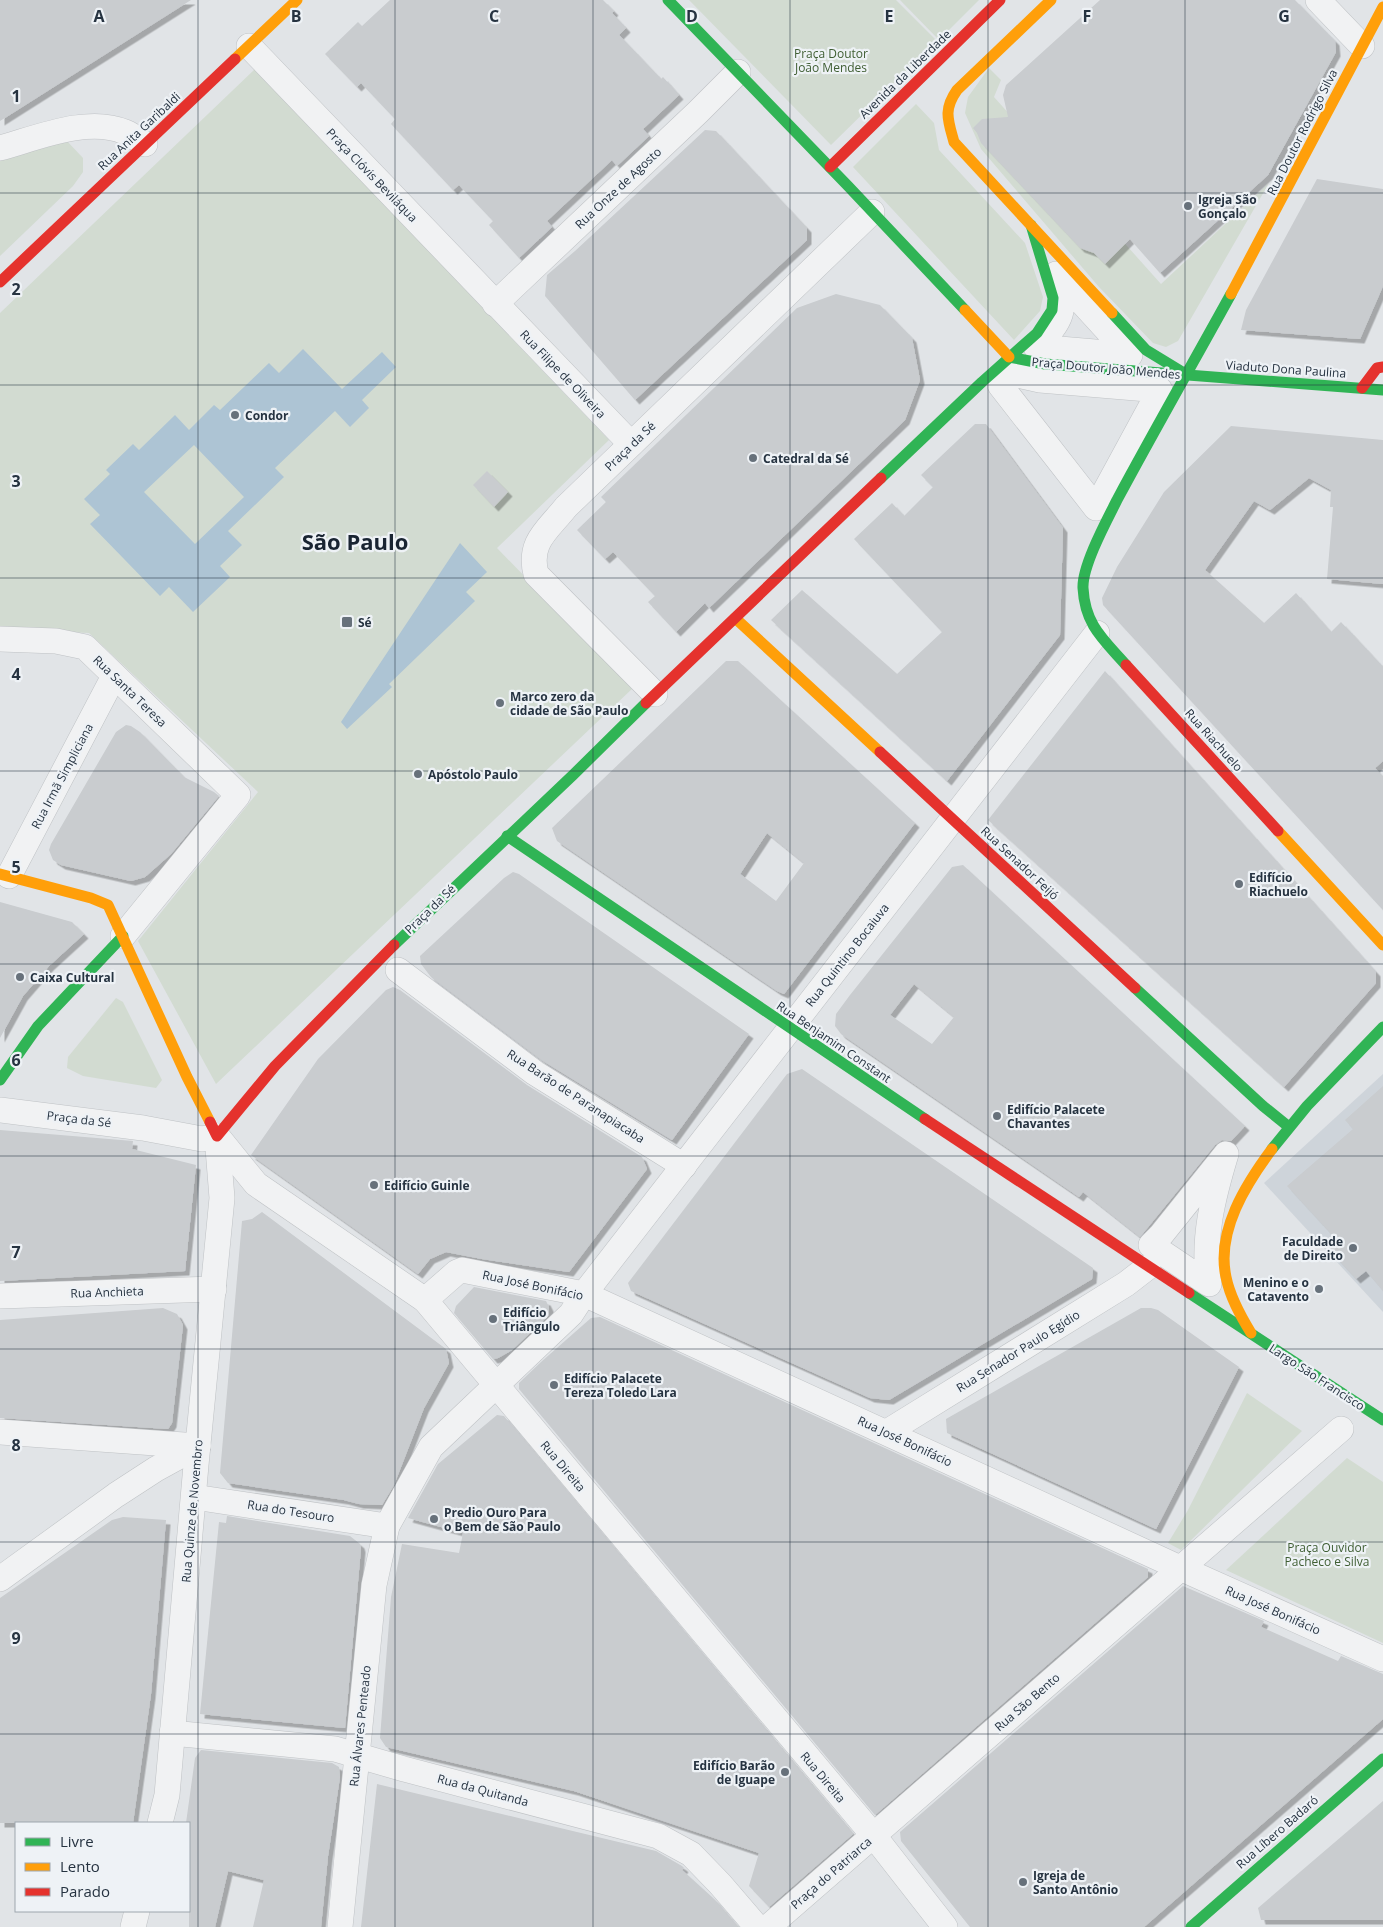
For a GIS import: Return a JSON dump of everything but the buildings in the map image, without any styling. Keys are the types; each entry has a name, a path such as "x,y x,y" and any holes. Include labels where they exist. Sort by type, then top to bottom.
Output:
{"main road":[{"name":"Rua Anita Garibaldi","path":"0,282 297,0"},
{"path":"668,0 1009,356"},
{"name":"Avenida da Liberdade","path":"830,167 1000,0"},
{"name":"Praça Doutor João Mendes","path":"1051,0 950,98 946,111 954,142 1146,350 1187,375"},
{"name":"Rua Doutor Rodrigo Silva","path":"1187,375 1261,240 1383,7"},
{"name":"Praça da Sé","path":"217,1136 281,1059 381,956 573,776 655,694 1009,356 1037,333 1052,310 1053,298 1031,225"},
{"name":"Praça Doutor João Mendes","path":"1009,356 1045,364 1187,375"},
{"path":"1362,388 1377,368 1383,368"},
{"name":"Praça Doutor João Mendes","path":"1101,532 1187,375"},
{"name":"Viaduto Dona Paulina","path":"1187,375 1383,390"},
{"name":"Rua Riachuelo","path":"1101,532 1089,563 1083,586 1087,615 1097,633 1383,945"},
{"name":"Rua Senador Feijó","path":"735,618 1256,1100 1289,1127"},
{"name":"Rua Benjamim Constant","path":"507,836 790,1029 1148,1267"},
{"path":"5,875 102,902 108,906 187,1077 217,1136"},
{"path":"0,1080 38,1026 123,936"},
{"name":"Largo São Francisco","path":"1252,1335 1235,1306 1225,1276 1226,1237 1237,1205 1246,1188 1289,1127 1383,1027"},
{"name":"Largo São Francisco","path":"1148,1267 1383,1420"},
{"name":"Rua Líbero Badaró","path":"1191,1927 1383,1759"}],"street":[{"path":"1318,0 1362,46"},
{"name":"Praça Clóvis Beviláqua","path":"249,46 496,304"},
{"name":"Rua Onze de Agosto","path":"496,304 738,72"},
{"path":"0,148 68,129 101,126 125,132 145,144"},
{"name":"Praça da Sé","path":"655,694 536,574 532,560 535,545 566,507 872,212"},
{"name":"Rua Filipe de Oliveira","path":"496,304 631,444"},
{"name":"Praça Doutor João Mendes","path":"1013,374 1040,380 1160,390 1096,508 1000,385 1013,374"},
{"path":"982,382 1101,532"},
{"name":"Rua Quintino Bocaiuva","path":"496,1385 571,1314 584,1294 1097,633"},
{"name":"Rua Santa Teresa","path":"0,639 56,641 85,648 238,795 123,936"},
{"name":"Rua Irmã Simpliciana","path":"5,875 114,676"},
{"name":"Rua Barão de Paranapiacaba","path":"398,970 535,1072 684,1166"},
{"name":"Praça da Sé","path":"0,1110 135,1126 202,1139 217,1136"},
{"name":"Rua Quinze de Novembro","path":"160,1822 167,1795 222,1198 217,1136"},
{"name":"Rua Direita","path":"217,1136 256,1184 425,1300 874,1836"},
{"path":"1226,1154 1214,1194 1210,1218 1206,1249 1209,1284 1151,1245 1161,1236 1226,1154"},
{"name":"Rua Senador Paulo Egídio","path":"887,1432 1126,1284 1148,1267"},
{"name":"Rua José Bonifácio","path":"425,1300 457,1272 462,1270 584,1294 1180,1568 1383,1658"},
{"name":"Rua Anchieta","path":"0,1296 214,1289"},
{"name":"Rua Álvares Penteado","path":"340,1927 374,1585 387,1526 431,1447 496,1385"},
{"path":"1180,1568 1340,1429"},
{"path":"0,1432 198,1446"},
{"path":"0,1579 156,1468 198,1446"},
{"name":"Rua do Tesouro","path":"194,1496 387,1526"},
{"name":"Rua São Bento","path":"874,1836 1180,1568"},
{"name":"Rua da Quitanda","path":"172,1732 335,1749 658,1836 691,1854 720,1884 756,1927"},
{"name":"Praça do Patriarca","path":"768,1927 874,1836 945,1927"},
{"path":"133,1927 137,1912"}],"shaded area":[{"name":"Faculdade de Direito","path":"1383,1074 1383,1312 1264,1183"}],"green space":[{"name":"Praça Doutor João Mendes","path":"689,0 896,0 937,41 831,145"},
{"path":"900,0 979,0 939,40"},
{"path":"989,68 1001,80 994,97 1161,284 1269,183 1178,341 1166,347 1153,343 1099,287 981,149 965,113 968,97"},
{"path":"255,69 609,440 497,548 633,688 216,1084 138,941 258,792 89,633 0,629 0,313"},
{"path":"916,104 934,123 939,150 1025,243 1043,297 1040,311 1014,340 853,167"},
{"path":"65,139 83,158 83,172 73,186 0,256 0,158"},
{"path":"116,998 123,1002 162,1080 156,1088 83,1076 67,1068 68,1057"},
{"path":"1247,1393 1302,1431 1181,1550 1168,1543 1188,1510"},
{"name":"Praça Ouvidor Pacheco e Silva","path":"1347,1458 1383,1482 1383,1643 1226,1570"}],"water":[{"path":"303,349 342,389 382,352 396,367 362,400 369,408 350,427 335,411 275,468 284,477 228,531 242,545 220,566 230,577 193,612 169,587 160,596 90,524 100,515 84,499 110,474 106,470 133,444 139,450 175,415 189,430 214,405 220,410 269,363 279,373","holes":["194,445 244,497 195,544 144,492"]},
{"path":"460,543 487,572 466,592 475,601 389,684 392,687 347,729 341,722"}],"traffic: fast":[{"path":"668,0 965,310"},
{"path":"881,478 982,382 1037,333 1052,310 1053,298 1031,225"},
{"path":"1126,665 1091,622 1084,601 1083,588 1086,568 1117,500 1231,294"},
{"path":"1112,313 1146,350 1187,375"},
{"path":"1009,357 1045,364 1383,390"},
{"path":"394,945 646,703"},
{"path":"507,836 925,1119"},
{"path":"0,1080 38,1026 123,936"},
{"path":"1135,988 1263,1106 1289,1127"},
{"path":"1272,1149 1307,1106 1383,1027"},
{"path":"1189,1293 1383,1420"},
{"path":"1191,1927 1383,1759"}],"traffic: slow":[{"path":"235,59 297,0"},
{"path":"1051,0 957,90 948,109 949,121 954,142 1112,313"},
{"path":"1231,294 1383,7"},
{"path":"965,310 1009,357"},
{"path":"735,618 880,752"},
{"path":"1278,831 1383,945"},
{"path":"0,874 91,898 108,905 187,1077 210,1122"},
{"path":"1251,1333 1230,1292 1224,1260 1225,1243 1229,1226 1243,1193 1272,1149"}],"traffic: jam":[{"path":"830,167 1000,0"},
{"path":"0,282 235,59"},
{"path":"1362,388 1377,368 1383,367"},
{"path":"646,703 881,478"},
{"path":"1126,665 1278,831"},
{"path":"880,752 1135,988"},
{"path":"210,1122 217,1136 275,1066 394,945"},
{"path":"925,1119 1189,1293"}],"place":[{"name":"Igreja São Gonçalo","path":"1188,206"},
{"name":"Condor","path":"235,415"},
{"name":"Catedral da Sé","path":"753,458"},
{"name":"Sé","path":"347,622"},
{"name":"Marco zero da cidade de São Paulo","path":"500,703"},
{"name":"Apóstolo Paulo","path":"418,774"},
{"name":"Edifício Riachuelo","path":"1239,884"},
{"name":"Caixa Cultural","path":"20,977"},
{"name":"Edifício Palacete Chavantes","path":"997,1116"},
{"name":"Edifício Guinle","path":"374,1185"},
{"name":"Faculdade de Direito","path":"1353,1248"},
{"name":"Menino e o Catavento","path":"1319,1289"},
{"name":"Edifício Triângulo","path":"493,1319"},
{"name":"Edifício Palacete Tereza Toledo Lara","path":"554,1385"},
{"name":"Predio Ouro Para o Bem de São Paulo","path":"434,1519"},
{"name":"Edifício Barão de Iguape","path":"785,1772"},
{"name":"Igreja de Santo Antônio","path":"1023,1882"}],"district":[{"name":"São Paulo","path":"355,541"}]}
